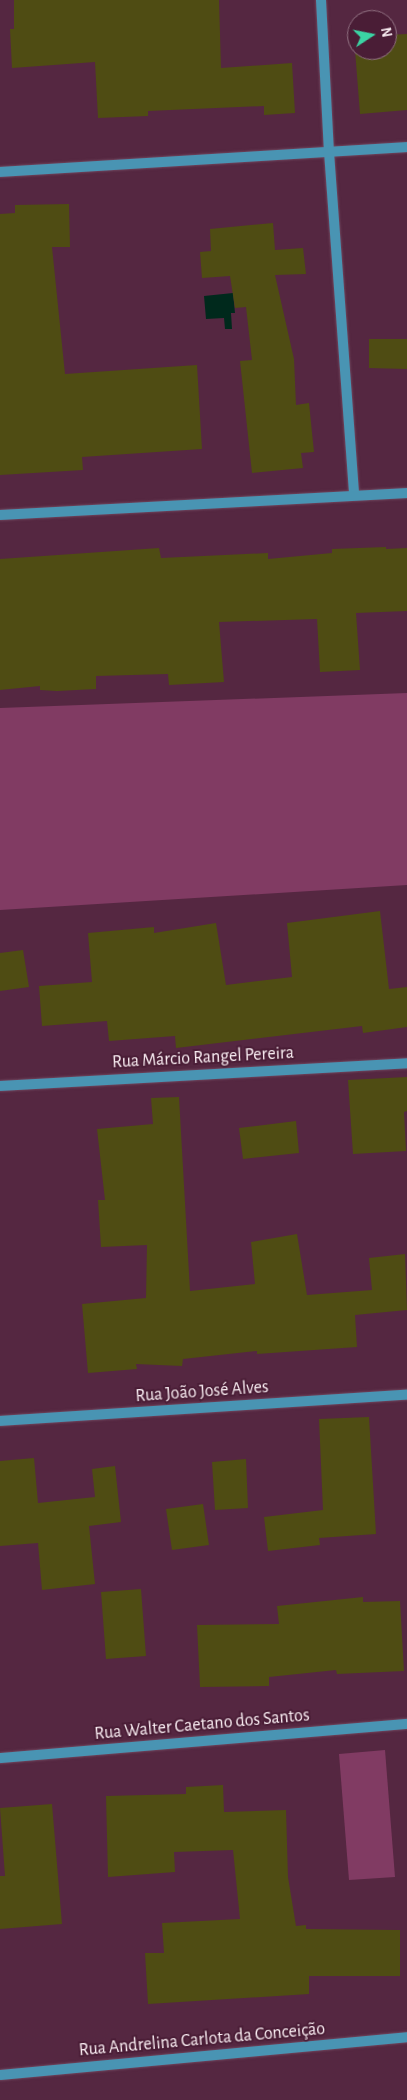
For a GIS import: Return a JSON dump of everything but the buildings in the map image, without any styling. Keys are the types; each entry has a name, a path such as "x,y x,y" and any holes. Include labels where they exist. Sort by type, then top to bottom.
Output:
{"street":[{"path":"321,0 329,152 354,495"},
{"path":"0,172 407,147"},
{"path":"0,515 407,492"},
{"name":"Rua Márcio Rangel Pereira","path":"0,1086 407,1063"},
{"name":"Rua João José Alves","path":"0,1421 407,1395"},
{"name":"Rua Walter Caetano dos Santos","path":"0,1758 407,1724"},
{"name":"Rua Andrelina Carlota da Conceição","path":"0,2075 407,2037"}],"shaded area":[{"path":"233,293 235,313 231,313 232,329 225,329 224,318 206,319 204,296"},
{"path":"407,693 407,885 0,910 0,708"},
{"path":"385,1750 395,1877 349,1880 339,1754"}]}
